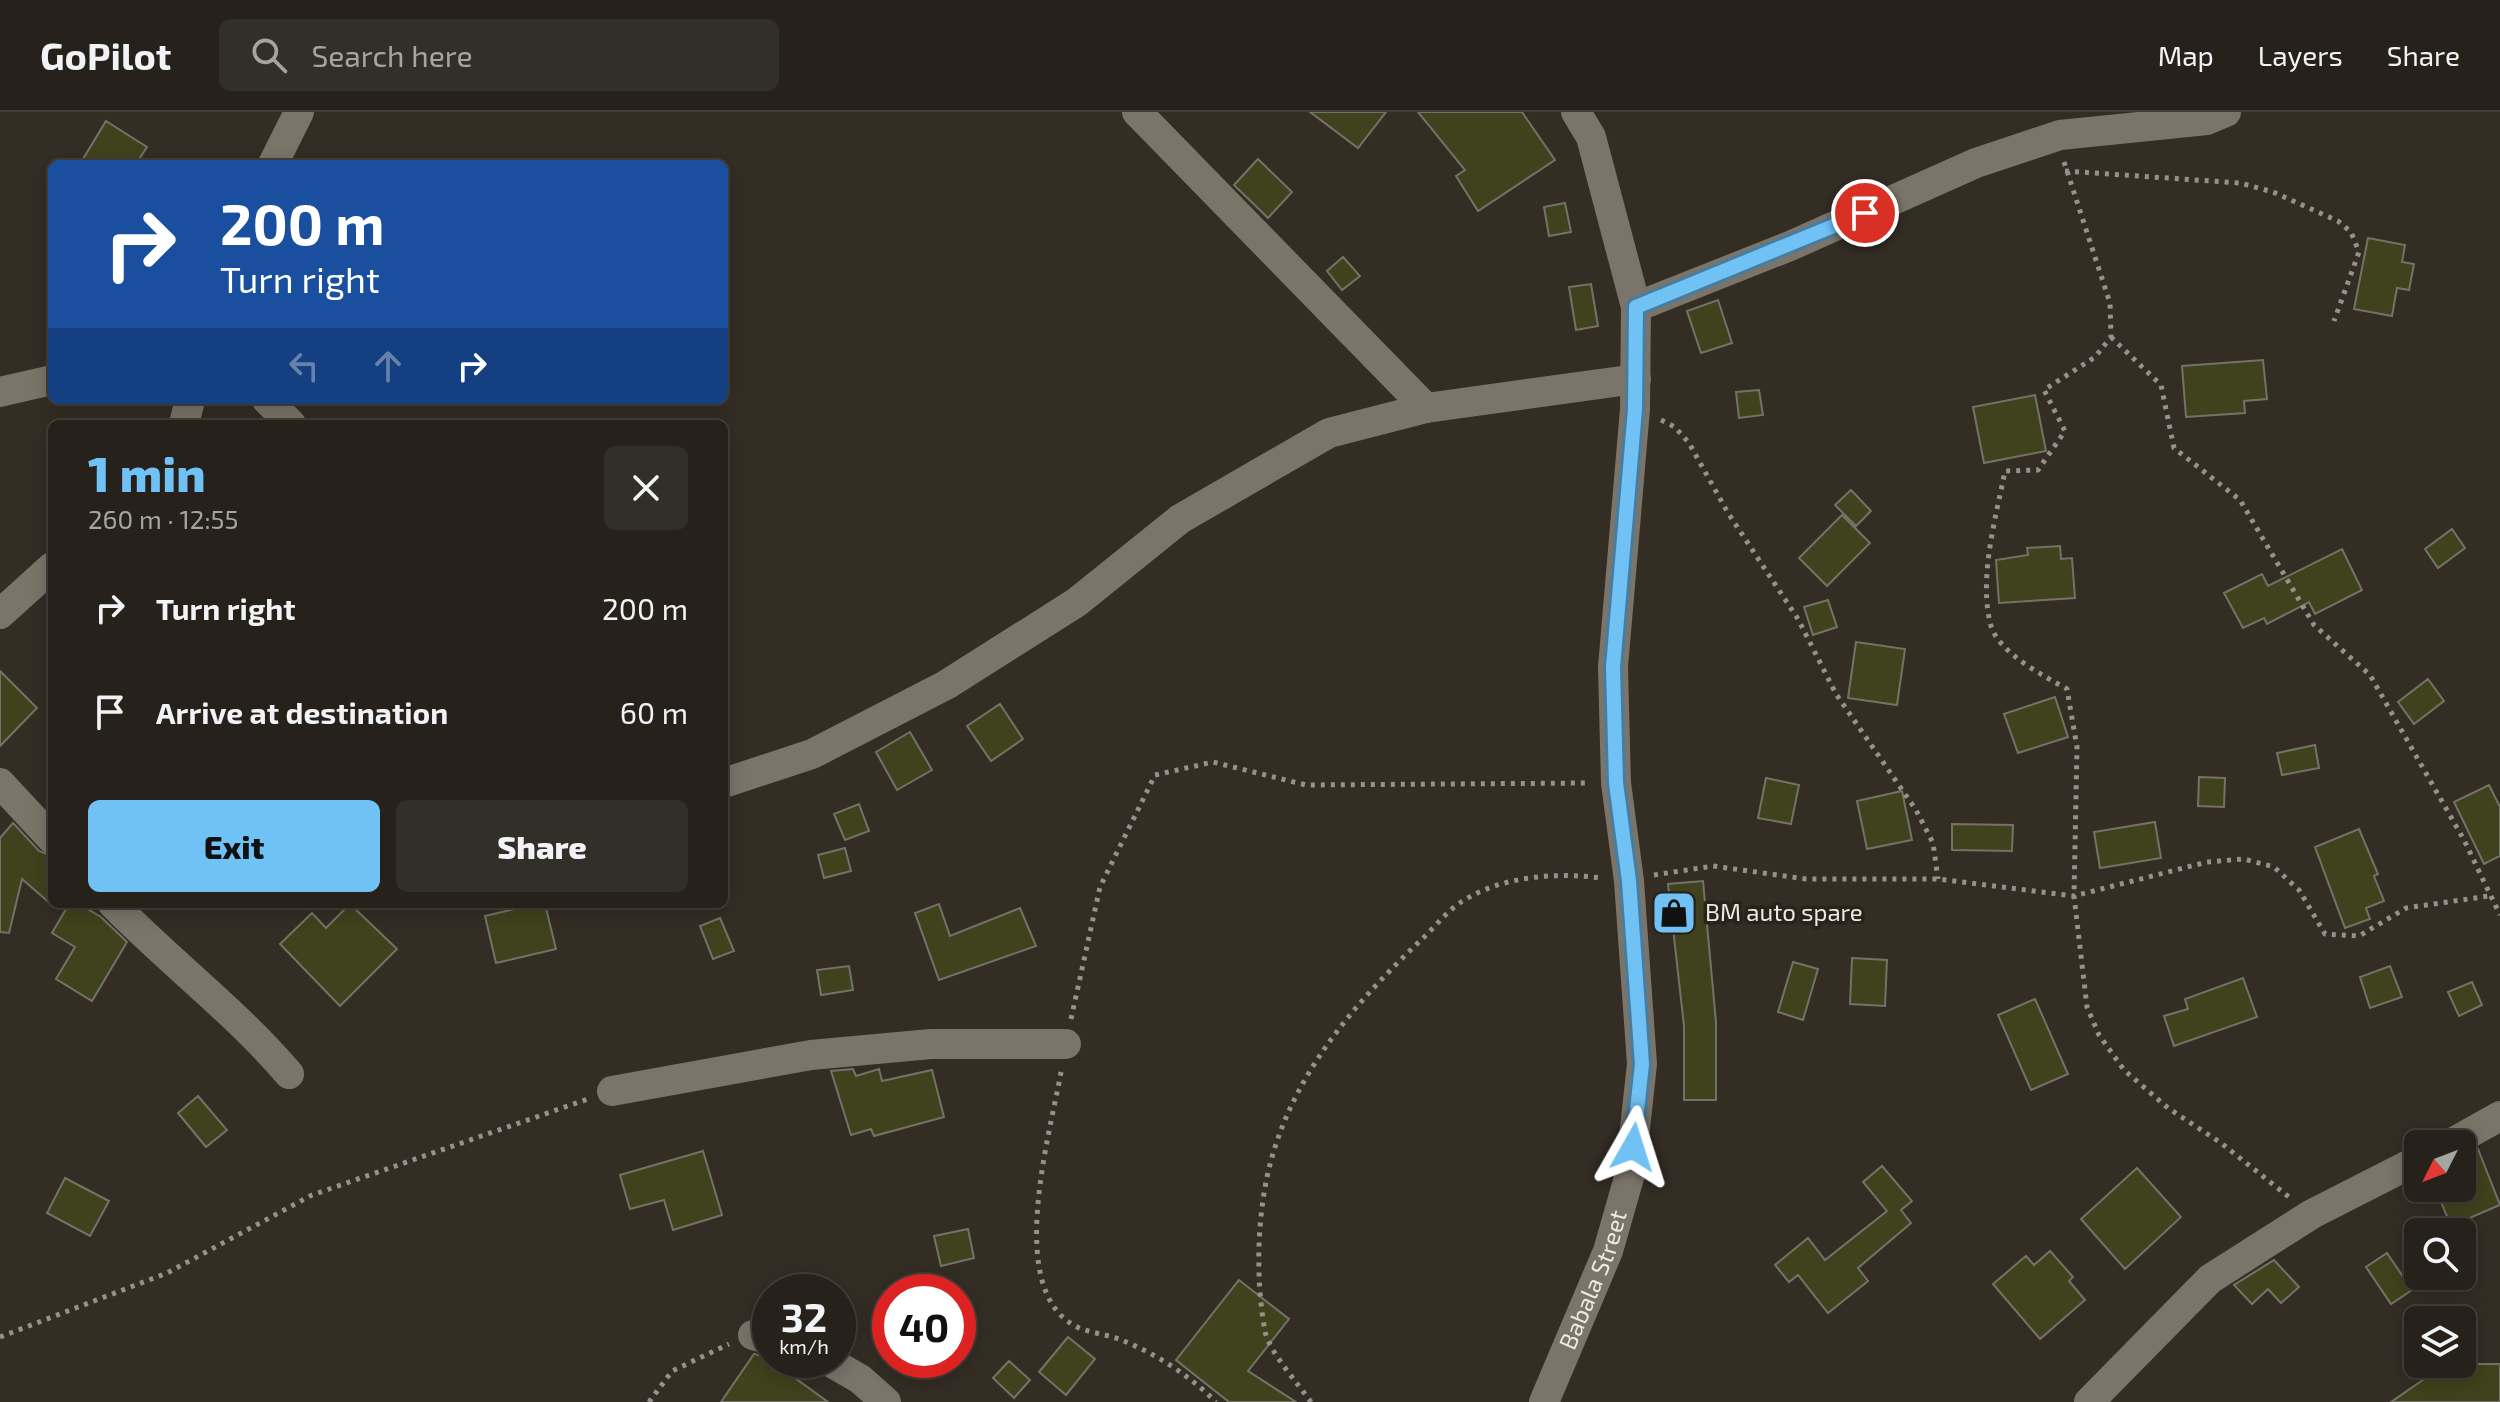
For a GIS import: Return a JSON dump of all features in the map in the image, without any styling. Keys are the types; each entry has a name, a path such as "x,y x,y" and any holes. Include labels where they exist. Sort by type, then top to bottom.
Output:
{"street":[{"path":"275,160 299,112"},
{"path":"1137,112 1426,408"},
{"name":"Babala Street","path":"1551,1400 1608,1251 1630,1174 1642,1064 1629,881 1616,783 1613,667 1635,394 1636,307 1591,137 1576,112"},
{"path":"1636,307 1790,246 1976,163 2060,135 2207,120 2226,112"},
{"path":"0,392 48,381"},
{"path":"728,782 812,754 946,685 1077,602 1180,519 1273,462 1329,433 1426,408 1635,394"},
{"path":"271,404 287,420"},
{"path":"0,614 48,571"},
{"path":"0,783 48,835"},
{"path":"117,908 167,959 258,1038 289,1074"},
{"path":"612,1091 811,1055 931,1044 1066,1044"},
{"path":"2476,1135 2497,1127"},
{"path":"2089,1402 2210,1279 2312,1214 2404,1167"},
{"path":"856,1377 886,1402"}],"path":[{"path":"2060,135 2065,171 2110,303 2111,337 2095,357 2044,390 2065,431 2038,470 2005,471 1987,565 1991,628 2021,662 2067,689 2077,747 2074,896 2087,1007 2099,1035 2124,1070 2168,1108 2221,1143 2312,1214"},
{"path":"2065,171 2240,183 2273,192 2338,221 2351,232 2359,252 2334,321"},
{"path":"2111,337 2161,385 2174,448 2240,500 2314,625 2370,675 2464,840 2500,915"},
{"path":"1635,394 1675,427 1689,443 1728,513 1798,619 1836,694 1916,810 1933,843 1938,879"},
{"path":"1216,1402 1177,1368 1120,1340 1078,1327 1061,1316 1040,1276 1035,1250 1041,1187 1066,1044 1100,887 1155,775 1213,762 1306,785 1616,783"},
{"path":"1311,1402 1265,1335 1261,1225 1272,1157 1296,1099 1335,1029 1389,971 1461,903 1508,882 1569,874 1629,881 1713,866 1806,879 1938,879 2074,896 2207,862 2244,859 2274,867 2299,890 2325,934 2359,936 2406,908 2489,896"},
{"path":"0,1337 167,1273 312,1195 612,1091"},
{"path":"649,1402 672,1371 752,1340"}],"building":[{"path":"1310,112 1386,112 1358,148"},
{"path":"1418,112 1522,112 1555,160 1478,211 1456,176 1465,170"},
{"path":"106,121 147,147 139,160 82,160"},
{"path":"1258,159 1292,192 1268,218 1234,185"},
{"path":"1565,203 1571,232 1549,236 1544,207"},
{"path":"2368,238 2405,245 2402,262 2414,264 2409,290 2397,288 2392,316 2354,309"},
{"path":"1343,257 1360,276 1342,290 1327,271"},
{"path":"1591,284 1598,326 1576,330 1569,287"},
{"path":"1718,300 1732,343 1701,353 1687,311"},
{"path":"2263,360 2267,399 2244,401 2245,413 2186,417 2182,366"},
{"path":"1759,390 1763,415 1739,418 1736,392"},
{"path":"2035,395 2046,451 1984,463 1973,407"},
{"path":"1851,490 1871,511 1856,526 1835,505"},
{"path":"1842,515 1870,543 1827,586 1799,558"},
{"path":"2452,529 2465,548 2438,568 2425,549"},
{"path":"2060,546 2061,559 2072,558 2075,598 1999,603 1996,560 2028,555 2027,548"},
{"path":"2342,549 2362,590 2315,614 2309,602 2267,624 2264,618 2243,628 2224,593 2262,574 2268,586"},
{"path":"1828,600 1837,627 1813,635 1804,607"},
{"path":"1856,642 1905,649 1897,705 1848,698"},
{"path":"0,671 37,708 0,746"},
{"path":"2428,679 2444,701 2414,724 2398,702"},
{"path":"2055,697 2068,737 2018,753 2004,714"},
{"path":"1000,704 1023,739 991,761 967,726"},
{"path":"910,732 932,770 897,790 876,752"},
{"path":"2315,745 2319,768 2282,775 2277,753"},
{"path":"2199,777 2225,778 2224,807 2198,806"},
{"path":"1766,778 1799,785 1791,824 1758,818"},
{"path":"2489,785 2500,807 2500,856 2484,864 2454,802"},
{"path":"1902,791 1912,840 1867,849 1857,801"},
{"path":"859,804 869,831 845,840 834,814"},
{"path":"2155,822 2161,858 2100,868 2094,832"},
{"path":"13,823 39,851 48,854 48,902 22,879 9,933 0,932 0,838"},
{"path":"1952,824 2013,825 2012,851 1952,850"},
{"path":"2359,829 2378,874 2374,876 2384,901 2366,908 2370,919 2345,928 2315,847"},
{"path":"845,848 851,871 824,878 818,855"},
{"path":"1703,881 1716,1022 1716,1100 1684,1100 1684,1026 1668,884"},
{"path":"939,904 950,936 1020,908 1036,946 939,980 915,913"},
{"path":"67,908 86,908 101,917 127,942 92,1001 56,979 75,947 52,933"},
{"path":"346,908 354,908 397,949 340,1006 280,944 312,913 326,928"},
{"path":"519,908 546,908 556,949 496,963 485,916"},
{"path":"720,918 734,951 713,959 700,926"},
{"path":"1852,958 1887,960 1885,1006 1850,1004"},
{"path":"1793,962 1818,969 1803,1020 1778,1012"},
{"path":"849,966 853,990 821,995 817,970"},
{"path":"2390,966 2402,997 2370,1008 2360,977"},
{"path":"2243,978 2257,1017 2174,1046 2164,1016 2188,1009 2185,999"},
{"path":"2472,982 2482,1005 2459,1016 2448,992"},
{"path":"2035,999 2068,1074 2031,1090 1998,1015"},
{"path":"853,1069 856,1076 879,1069 882,1081 932,1070 944,1117 874,1136 871,1129 851,1135 831,1071"},
{"path":"198,1096 227,1130 206,1147 178,1113"},
{"path":"2476,1150 2500,1205 2470,1218 2448,1218 2441,1202 2476,1202"},
{"path":"703,1151 722,1215 673,1230 664,1200 630,1209 620,1175"},
{"path":"1882,1166 1912,1201 1901,1210 1911,1223 1858,1268 1868,1281 1828,1313 1798,1275 1789,1282 1775,1265 1808,1238 1825,1260 1887,1211 1863,1182"},
{"path":"2137,1168 2181,1217 2125,1269 2081,1219"},
{"path":"65,1178 109,1201 90,1236 47,1213"},
{"path":"968,1229 974,1258 941,1266 934,1236"},
{"path":"2050,1251 2073,1277 2069,1281 2085,1300 2040,1339 1993,1284 2026,1256 2034,1265"},
{"path":"2387,1253 2404,1278 2404,1290 2412,1290 2391,1304 2366,1267"},
{"path":"2274,1260 2299,1287 2281,1303 2268,1289 2252,1304 2234,1285"},
{"path":"1239,1280 1289,1319 1248,1371 1296,1402 1229,1402 1176,1360"},
{"path":"1068,1337 1095,1359 1066,1395 1039,1372"},
{"path":"752,1357 752,1378 795,1378 828,1402 721,1402"},
{"path":"1009,1361 1030,1380 1014,1398 993,1378"},
{"path":"2476,1364 2500,1364 2500,1402 2391,1402 2426,1378 2476,1378"}],"place":[{"name":"BM auto spare","path":"1674,913"}],"route":[{"path":"1633,1147 1642,1064 1629,881 1616,783 1613,667 1635,409 1636,307 1865,213"}]}
